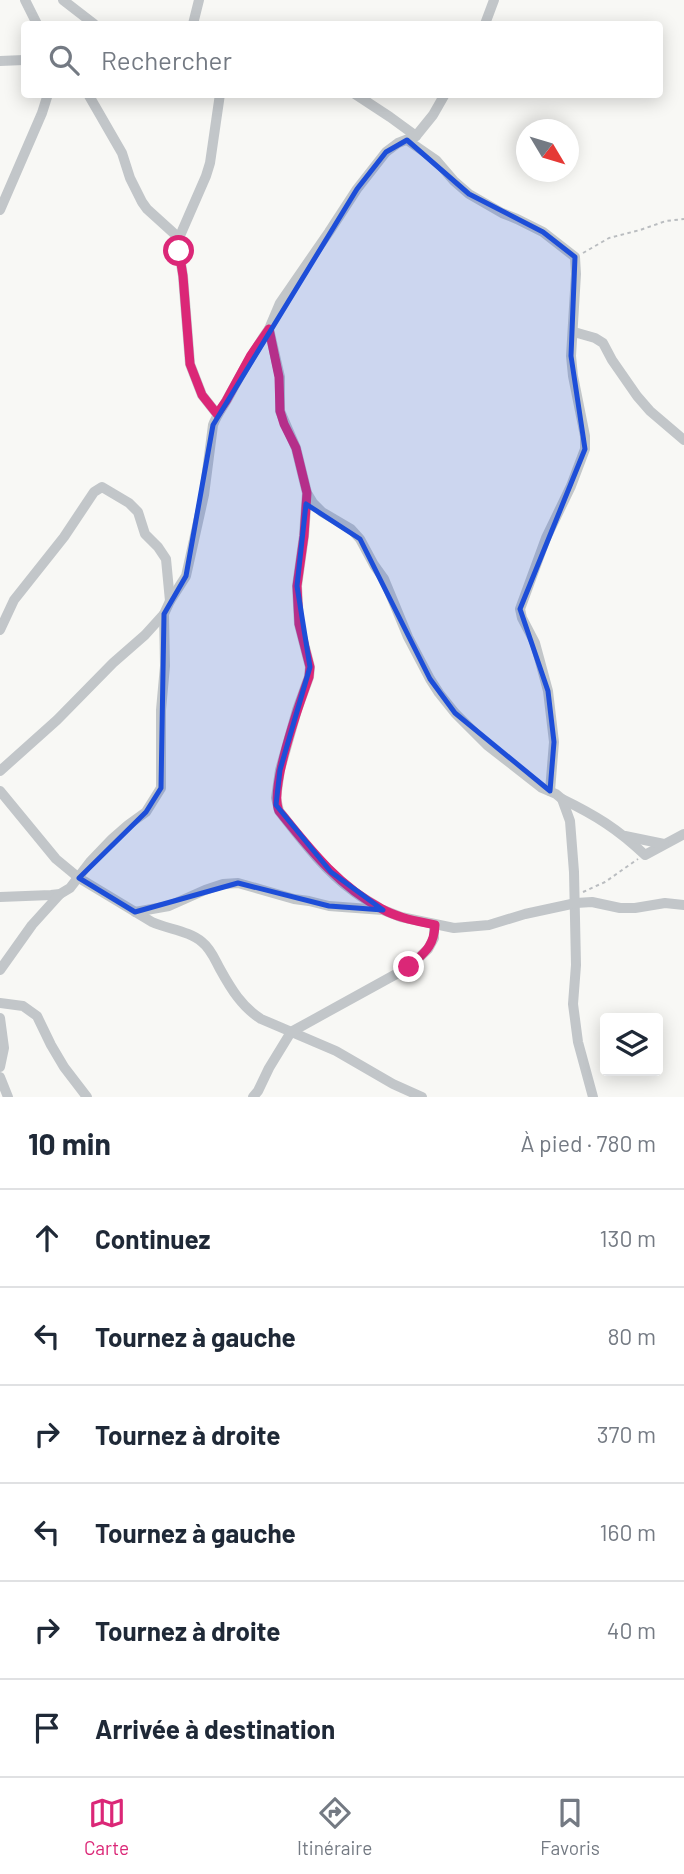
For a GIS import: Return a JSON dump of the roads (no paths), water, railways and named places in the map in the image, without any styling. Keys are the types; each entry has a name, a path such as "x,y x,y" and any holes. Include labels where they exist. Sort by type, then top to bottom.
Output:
{"street":[{"path":"25,0 36,21"},
{"path":"63,0 90,21"},
{"path":"194,21 199,0"},
{"path":"486,21 494,0"},
{"path":"0,61 21,60"},
{"path":"0,210 47,98"},
{"path":"90,98 122,153 142,202 179,238"},
{"path":"217,414 202,395 190,364 179,238 206,176 219,98"},
{"path":"361,98 390,117 469,194 543,232 575,257 571,356 586,436 585,449 546,538 520,609 535,643 548,691 554,742 550,791"},
{"path":"0,771 57,720 164,614 189,567 217,414 269,329 280,303 357,189 386,152 398,143 412,138 433,115 443,98"},
{"path":"269,329 279,377 280,411 296,448 307,493 322,512 351,530 360,539 392,594 408,637 430,679 455,713 505,759 542,788 595,815 625,835 645,855 684,834"},
{"path":"574,332 603,343 637,396 684,440"},
{"path":"0,631 14,600 64,537 94,492 102,487 129,503 138,512 145,534 166,559 170,601"},
{"path":"307,493 297,586 299,624 310,667 280,770 276,805 305,844 352,891 383,910 435,925 454,928 489,925 575,899 621,908 665,903 684,905"},
{"path":"0,970 32,925 60,894 79,878 112,839 146,812 161,788 164,614"},
{"path":"0,791 56,859 79,878 164,928 193,936 203,942 244,1006 261,1019 336,1051 393,1084 422,1097"},
{"path":"562,799 570,821 574,872 576,965 573,1004 578,1042 593,1097"},
{"path":"625,835 664,844"},
{"path":"135,912 169,906 205,890 237,883 329,906 383,910"},
{"path":"0,897 60,894"},
{"path":"253,1097 291,1032 409,967 428,949 434,938 435,925"},
{"path":"0,1003 23,1006 37,1016 64,1067 87,1097"},
{"path":"0,1018 4,1048 0,1067"},
{"path":"0,1077 8,1097"}]}
